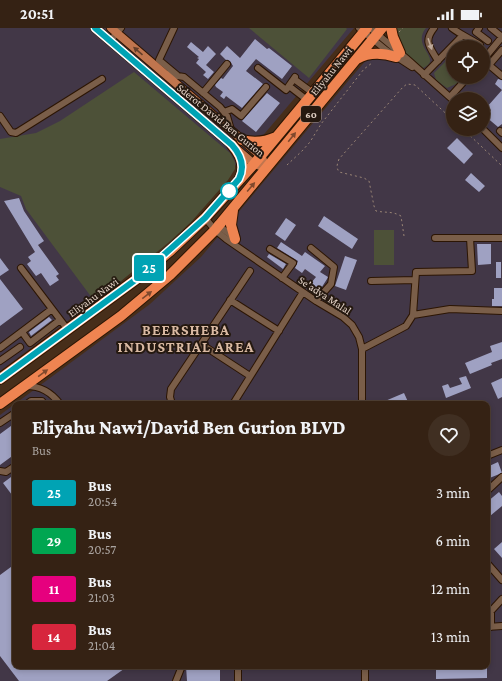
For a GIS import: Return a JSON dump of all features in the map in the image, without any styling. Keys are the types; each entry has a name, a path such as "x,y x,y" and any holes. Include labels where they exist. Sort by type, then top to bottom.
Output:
{"highway":[{"path":"355,60 362,56 375,53 398,55 391,28"},
{"name":"Eliyahu Nawi","path":"0,404 121,316 152,291 217,228 355,60 370,31"},
{"name":"Eliyahu Nawi","path":"0,379 138,278 205,218 257,160 310,97 370,31"},
{"path":"242,140 258,142 276,137"},
{"path":"232,145 238,152 242,162 242,171 239,179"},
{"path":"234,206 231,225 235,239"}],"main road":[{"name":"Sderot David Ben Gurion","path":"95,28 232,145 267,168"},
{"name":"Sderot David Ben Gurion","path":"116,30 242,140 257,160"}],"street":[{"path":"174,28 159,60 177,75"},
{"path":"434,28 427,38 429,45 438,61"},
{"path":"452,28 462,36 472,40"},
{"path":"479,28 476,32 487,40"},
{"path":"490,52 502,37 492,28"},
{"path":"110,41 116,30"},
{"path":"370,31 446,94"},
{"path":"424,75 462,36"},
{"path":"502,50 489,65 502,76"},
{"path":"203,93 227,64"},
{"path":"258,68 286,90 295,78 310,97"},
{"path":"165,74 184,77 203,93 224,112 231,130"},
{"path":"0,116 11,132 16,133 102,79"},
{"path":"456,92 462,84"},
{"path":"289,86 310,97"},
{"path":"224,112 232,109 241,116 266,87"},
{"path":"489,136 502,148"},
{"name":"Se'adya Malal","path":"205,218 249,255 316,301 343,316 352,325 359,337 362,349 362,401"},
{"name":"Se'adya Malal","path":"217,228 235,239 249,255"},
{"path":"435,238 502,238"},
{"path":"362,349 406,326 413,315 416,272 472,271 470,238"},
{"path":"311,248 334,267 331,284 316,301"},
{"path":"270,249 293,263 282,278"},
{"path":"21,268 68,330"},
{"path":"171,401 171,389 250,270"},
{"path":"371,281 415,280"},
{"path":"234,401 303,292"},
{"path":"230,300 278,331"},
{"path":"0,348 52,309"},
{"path":"413,315 450,309 502,311"},
{"path":"22,332 30,343 60,320"},
{"path":"201,344 250,376"},
{"path":"0,361 20,347"},
{"path":"24,386 44,389 53,395 58,401"},
{"path":"31,401 42,401"},
{"path":"0,423 12,414"},
{"path":"490,455 502,450"},
{"path":"0,471 6,472 12,468"},
{"path":"490,488 502,477"},
{"path":"490,566 502,580"},
{"path":"490,619 491,611 502,599"},
{"path":"490,627 502,626"},
{"path":"176,681 181,669"},
{"path":"238,669 238,681"},
{"path":"365,669 365,681"}],"path":[{"path":"287,165 310,142 321,124 364,69"},
{"path":"404,236 401,216 393,212 384,213 376,211 369,181 364,178 339,172 337,164 339,159 407,84 415,85 446,114"},
{"path":"470,136 502,166"}],"shaded area":[{"path":"0,28 354,28 260,139 170,236 120,282 0,371"},
{"path":"394,28 502,28 502,681 0,681 0,415 12,406 12,669 490,669 490,401 19,401 150,304 201,257"}],"green space":[{"path":"249,28 346,28 347,29 309,78"},
{"path":"397,28 426,28 422,35 422,41 430,61 428,65 421,69 399,48 396,31"},
{"path":"446,61 446,84 456,84 447,88 436,80 434,73"},
{"path":"134,72 230,153 235,162 235,169 228,180 191,222 168,243 95,302 26,209 21,196 0,187 0,139 36,133 60,121"},
{"path":"374,230 394,230 394,265 374,265"}],"building":[{"path":"255,39 292,66 282,79 256,59 246,71 263,84 242,108 226,96 224,99 220,96 223,92 215,85 221,78 223,79 233,66 230,61 226,60 220,54 227,46 240,58"},
{"path":"191,42 203,52 208,46 216,54 206,65 214,72 208,79 203,75 206,72 196,63 199,59 197,58 199,57 187,47"},
{"path":"498,79 502,80 502,90 495,84"},
{"path":"502,90 502,124 498,127 490,120 490,104"},
{"path":"267,93 280,103 256,132 242,121"},
{"path":"457,138 473,154 464,164 447,148"},
{"path":"471,173 485,186 479,192 465,180"},
{"path":"19,198 24,211 44,241 38,245 59,274 56,276 59,280 50,286 41,273 36,276 27,264 31,261 28,257 35,252 4,201"},
{"path":"324,216 358,239 352,249 318,226"},
{"path":"286,218 296,225 285,241 275,234"},
{"path":"281,242 302,256 305,252 325,266 320,272 328,277 320,290 311,283 316,277 305,269 302,273 295,268 298,261 277,248"},
{"path":"477,244 491,244 491,264 478,265"},
{"path":"269,254 286,264 283,269 267,257"},
{"path":"345,256 357,260 346,290 335,286"},
{"path":"0,258 9,270 0,276"},
{"path":"496,262 501,262 501,278 496,278"},
{"path":"0,279 23,309 0,326"},
{"path":"494,288 502,288 502,306 492,306 492,299 494,299"},
{"path":"49,317 52,320 31,336 29,332"},
{"path":"502,342 502,359 470,374 465,363 492,352 490,346"},
{"path":"466,376 471,388 446,398 442,386 448,384 450,388 462,384 459,378"},
{"path":"502,378 502,397 498,399 491,383"},
{"path":"404,393 408,401 385,401"},
{"path":"12,425 12,456 0,465 0,434"},
{"path":"498,462 502,473 490,478 490,466"},
{"path":"12,476 12,495 3,483"},
{"path":"499,492 502,496 502,506 490,516 490,500"},
{"path":"502,542 502,558 494,549"},
{"path":"12,566 12,669 124,669 107,681 19,681 0,656 0,575"},
{"path":"186,669 220,669 220,681 187,681"},
{"path":"436,669 487,669 487,678 436,679"}],"bus line":[{"name":"25","path":"0,379 110,300 169,252 205,218 242,175 241,158 232,145 95,28"}],"district":[{"name":"BEERSHEBA INDUSTRIAL AREA","path":"186,338"}]}
